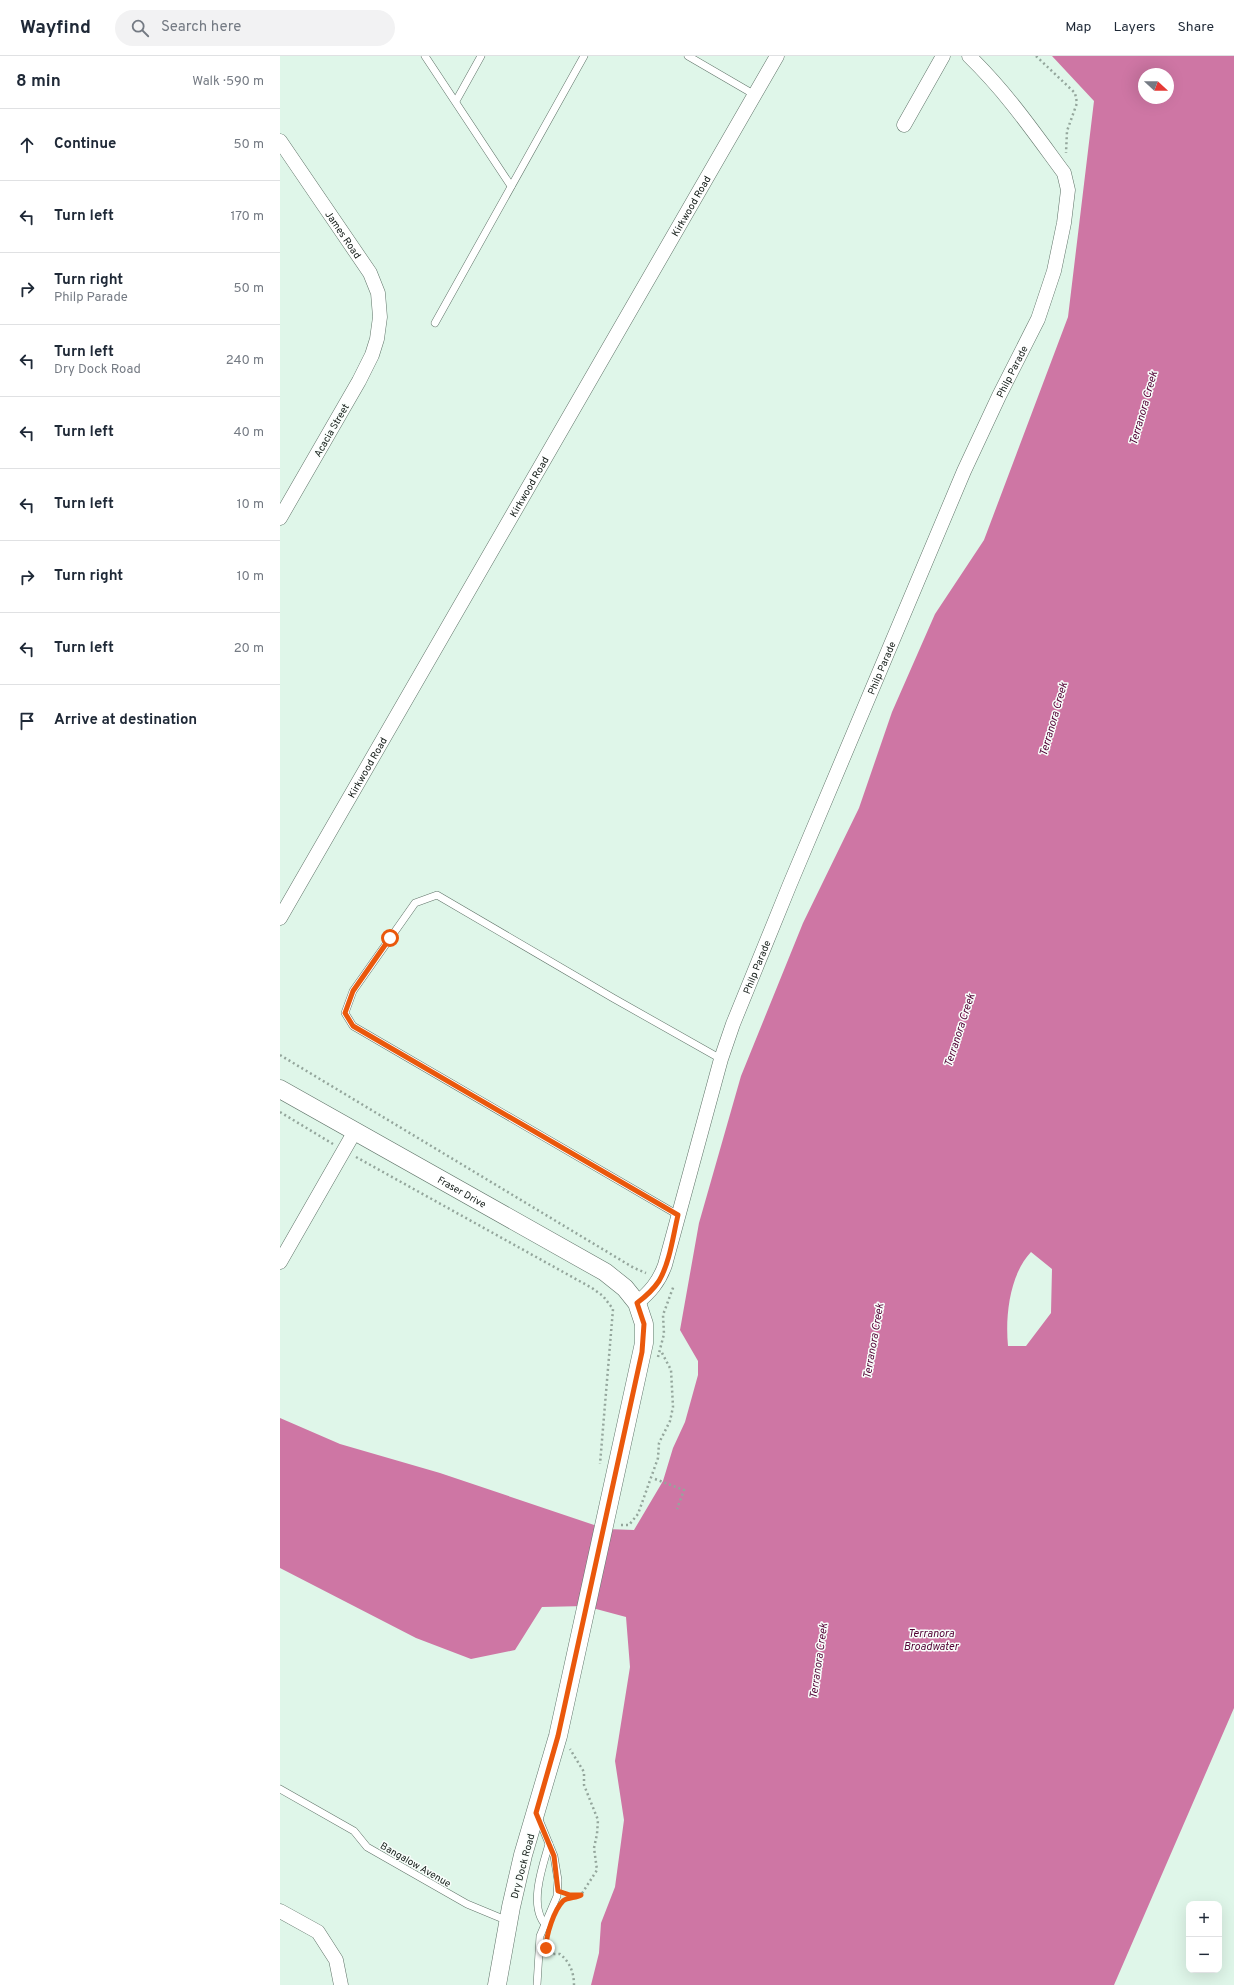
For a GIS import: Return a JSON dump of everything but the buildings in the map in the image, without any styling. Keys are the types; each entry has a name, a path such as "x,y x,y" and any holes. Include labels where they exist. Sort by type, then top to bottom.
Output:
{"street":[{"name":"Kirkwood Road","path":"280,918 777,56"},
{"path":"904,125 943,56"},
{"name":"Philp Parade","path":"637,1303 654,1288 665,1265 721,1059 733,1024 790,884 964,471 999,396 1038,319 1054,271 1064,223 1068,180 1009,98 969,56"},
{"name":"James Road","path":"280,141 370,273 378,293 380,318 377,338"},
{"name":"Acacia Street","path":"280,518 359,381 372,355 377,338"},
{"name":"Fraser Drive","path":"280,1089 591,1263 618,1281 637,1303"},
{"path":"280,1262 355,1130"},
{"name":"Dry Dock Road","path":"497,1985 508,1921 523,1855 558,1736 644,1344 644,1324 637,1303"},
{"path":"280,1911 318,1932 336,1960 341,1985"}],"lane":[{"path":"425,56 511,186"},
{"path":"456,101 481,56"},
{"path":"435,323 584,56"},
{"path":"688,56 755,95"},
{"path":"678,1215 353,1026 345,1013 353,991 416,903 437,895 606,994 721,1059"},
{"name":"Bangalow Avenue","path":"280,1789 354,1831 367,1847 474,1908 508,1921"},
{"path":"536,1813 554,1856 558,1891 544,1922 538,1949 537,1985"},
{"path":"544,1922 537,1907 540,1876 549,1844"}],"path":[{"path":"1036,56 1075,94 1077,103 1067,131 1068,143 1063,172"},
{"path":"280,1055 634,1268 650,1275"},
{"path":"280,1112 344,1150 592,1288 609,1303 613,1309 599,1467"},
{"path":"617,1525 629,1525 638,1514 658,1458 659,1443 670,1421 673,1400 672,1370 661,1350"},
{"path":"655,1479 684,1490 677,1509"},
{"path":"562,1902 581,1895 597,1870 594,1848 598,1820 584,1785 584,1772 568,1744"},
{"path":"558,1891 570,1895 581,1895"},
{"path":"546,1948 552,1954 560,1954 566,1960 573,1972 574,1985"}],"water":[{"name":"Terranora Broadwater","path":"1052,56 1234,56 1234,1708 1114,1985 591,1985 599,1953 601,1923 615,1887 624,1820 615,1761 630,1667 626,1617 585,1606 542,1607 515,1650 471,1659 416,1638 280,1568 280,1418 340,1444 440,1473 606,1529 634,1530 663,1481 673,1448 685,1422 698,1375 698,1361 680,1330 699,1223 741,1076 803,923 859,808 892,712 935,614 984,540 1068,317 1094,101","holes":["1031,1252 1052,1269 1051,1313 1026,1346 1008,1346 1007,1321 1010,1296 1018,1272 1024,1261"]}],"route":[{"path":"390,938 353,991 345,1013 353,1026 678,1215 663,1273 654,1288 637,1303 644,1324 644,1344 558,1736 536,1813 554,1856 558,1880 558,1891 570,1895 581,1895 562,1902 553,1918 546,1948"}],"water label":[{"name":"Terranora Creek","path":"1143,408"},
{"name":"Terranora Creek","path":"1053,719"},
{"name":"Terranora Creek","path":"959,1030"},
{"name":"Terranora Creek","path":"873,1341"},
{"name":"Terranora Creek","path":"818,1661"}]}
